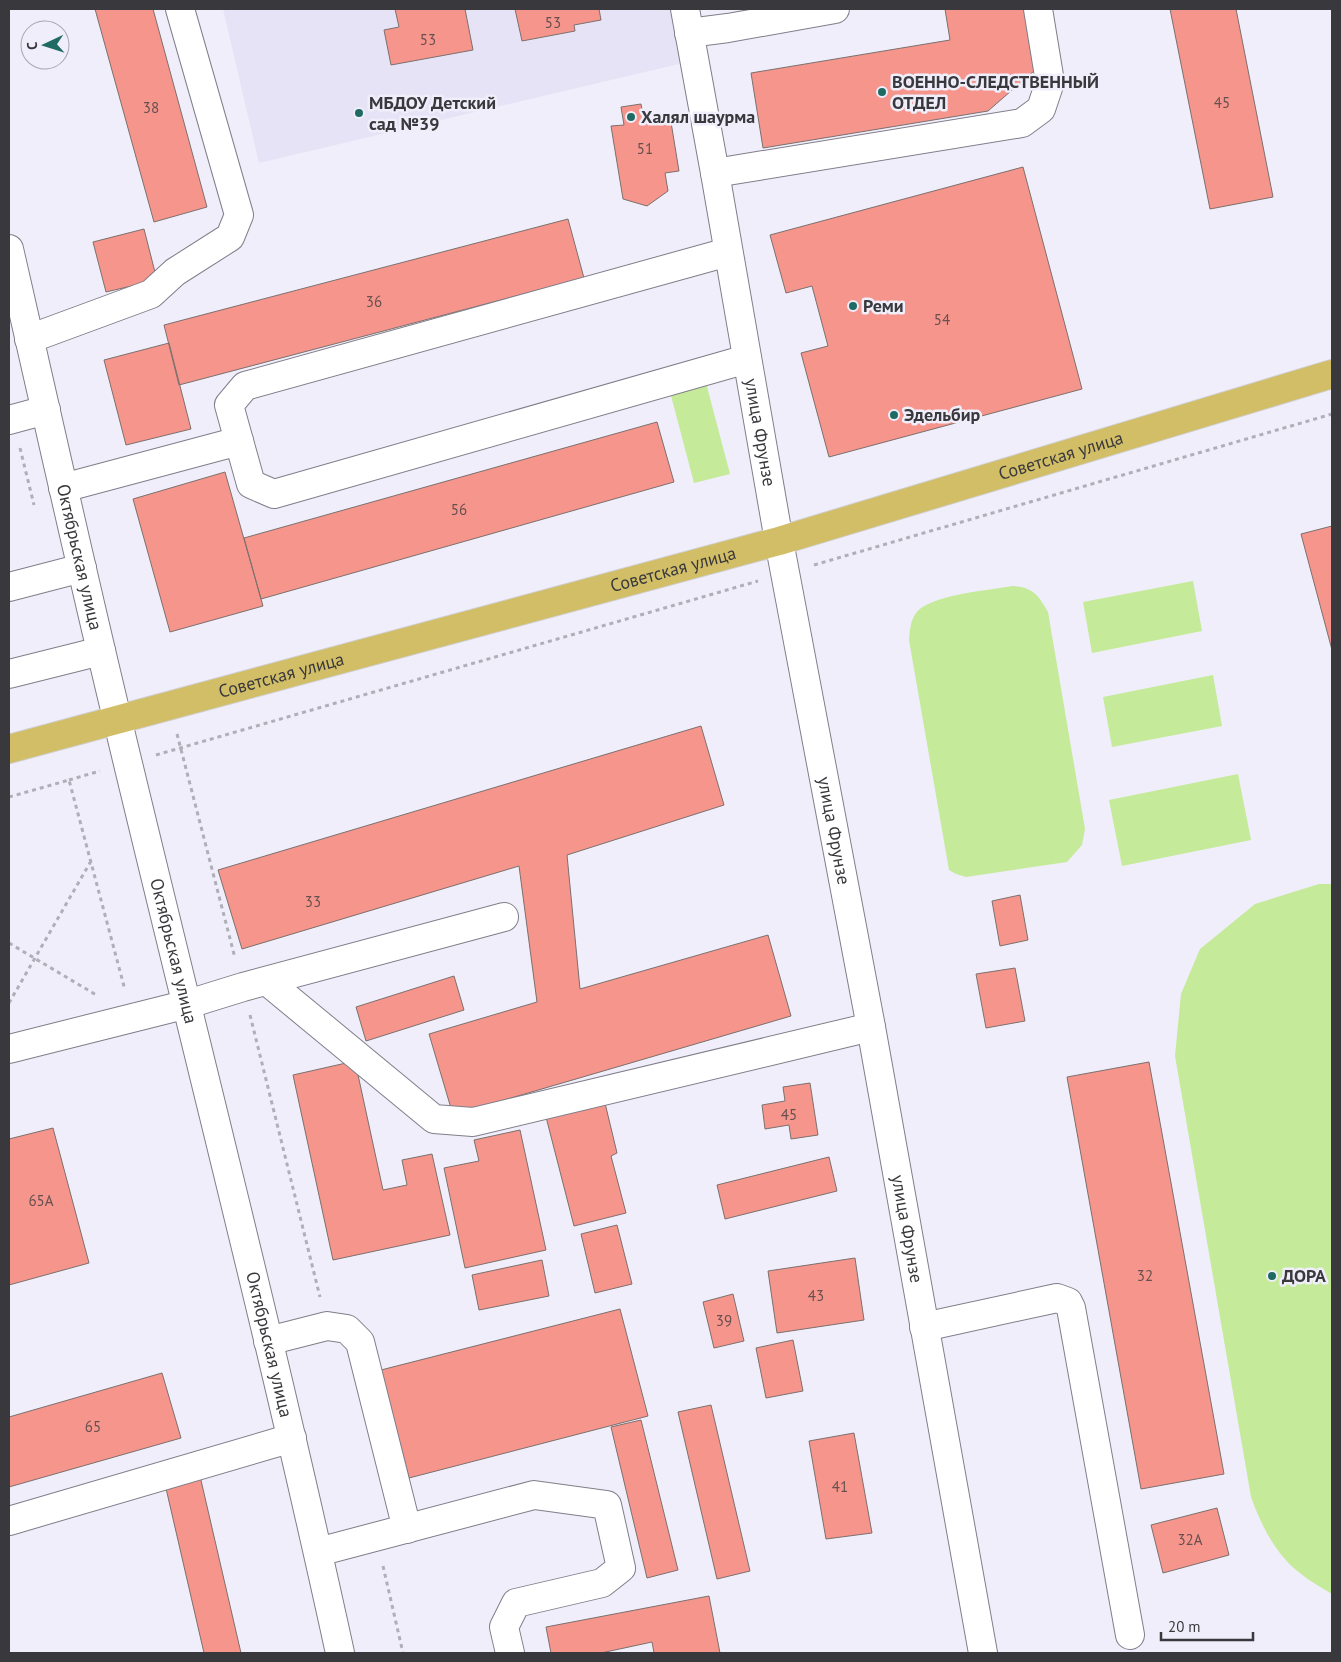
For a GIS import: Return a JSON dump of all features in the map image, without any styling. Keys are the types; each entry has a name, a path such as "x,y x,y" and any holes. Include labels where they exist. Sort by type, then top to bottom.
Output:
{"main road":[{"name":"Советская улица","path":"9,749 779,541 1332,374"}],"street":[{"path":"30,339 151,294 175,272 230,237 239,215 180,9"},
{"path":"687,21 728,28 835,9"},
{"path":"715,173 1022,123 1041,109 1050,82 1038,9"},
{"name":"улица Фрунзе","path":"687,21 779,541 871,1027 983,1653"},
{"name":"Октябрьская улица","path":"9,249 117,720 188,1004 292,1438 340,1653"},
{"path":"728,252 244,386 229,406 251,484 274,494 747,360"},
{"path":"9,420 46,410"},
{"path":"63,488 239,441"},
{"path":"9,587 82,568"},
{"path":"9,674 101,651"},
{"path":"9,1049 188,1004 504,917"},
{"path":"255,985 434,1119 473,1122 871,1027"},
{"path":"924,1327 1057,1298 1068,1302 1071,1308 1130,1635"},
{"path":"268,1341 327,1326 347,1329 360,1342 407,1530"},
{"path":"9,1521 292,1438"},
{"path":"318,1552 534,1495 607,1505 621,1568 602,1583 516,1603 504,1627 510,1653"}],"path":[{"path":"170,706 255,985 327,1326"},
{"path":"9,797 69,780 133,1017"},
{"path":"9,1003 91,861"},
{"path":"9,942 133,1017"},
{"path":"377,1537 403,1653"}],"shaded area":[{"name":"МБДОУ Детский сад №39","path":"223,9 670,9 683,63 259,163"}],"green space":[{"path":"706,383 730,474 694,483 670,392"},
{"path":"1193,581 1202,631 1092,653 1083,602"},
{"path":"1013,586 1035,593 1048,612 1085,829 1082,845 1067,862 966,877 949,870 909,640 910,629 916,613 933,602 961,594"},
{"path":"1213,675 1222,726 1112,747 1103,697"},
{"path":"1238,774 1251,840 1122,866 1109,800"},
{"name":"ДОРА","path":"1319,884 1332,884 1332,1594 1313,1583 1285,1559 1265,1530 1251,1497 1175,1056 1181,994 1200,949 1255,904"}],"building":[{"path":"95,9 153,9 207,207 154,222"},
{"path":"395,9 465,9 473,50 391,65 384,30 399,27"},
{"path":"515,9 599,9 601,20 574,25 575,31 522,41"},
{"name":"ВОЕННО-СЛЕДСТВЕННЫЙ ОТДЕЛ","path":"945,9 1024,9 1034,71 988,111 763,148 751,73 950,40"},
{"path":"1170,9 1236,9 1273,197 1210,209"},
{"path":"641,104 644,120 670,116 679,171 665,173 668,191 647,206 623,199 611,126 624,125 621,107"},
{"path":"1023,167 1082,389 829,457 801,353 828,346 812,286 786,293 770,235"},
{"path":"568,219 584,278 179,385 164,325"},
{"path":"144,229 157,280 106,292 93,242"},
{"path":"169,343 191,429 126,445 104,360"},
{"path":"657,422 674,482 261,599 244,538"},
{"path":"225,472 263,606 170,632 133,499"},
{"path":"1332,526 1332,650 1301,534"},
{"path":"701,726 724,805 567,855 580,989 768,935 791,1016 453,1115 429,1034 537,1002 519,866 242,949 218,870"},
{"path":"1020,895 1028,940 1000,946 992,901"},
{"path":"1015,968 1025,1021 986,1028 976,974"},
{"path":"454,976 464,1010 366,1041 356,1007"},
{"path":"355,1061 383,1190 407,1185 402,1160 432,1154 450,1235 333,1260 293,1075"},
{"path":"1149,1062 1224,1474 1141,1489 1067,1077"},
{"path":"810,1083 818,1135 791,1139 789,1125 765,1129 762,1105 785,1101 783,1087"},
{"path":"605,1103 617,1153 611,1156 626,1213 574,1226 546,1117"},
{"path":"53,1128 89,1263 9,1285 9,1139"},
{"path":"520,1130 546,1250 465,1268 444,1168 479,1161 474,1140"},
{"path":"829,1157 837,1191 725,1219 717,1185"},
{"path":"617,1225 632,1284 595,1293 581,1234"},
{"path":"855,1258 864,1320 777,1333 768,1271"},
{"path":"542,1260 549,1296 479,1310 472,1275"},
{"path":"733,1294 744,1341 714,1348 703,1302"},
{"path":"620,1309 648,1416 409,1478 381,1370"},
{"path":"793,1340 803,1391 766,1398 756,1348"},
{"path":"162,1373 181,1438 9,1487 9,1417"},
{"path":"711,1405 750,1571 717,1579 678,1412"},
{"path":"641,1420 678,1570 647,1578 611,1427"},
{"path":"854,1433 872,1533 826,1539 809,1441"},
{"path":"200,1476 241,1653 204,1653 165,1484"},
{"path":"1217,1508 1229,1555 1163,1573 1151,1525"},
{"path":"709,1596 720,1653 654,1653 652,1642 601,1653 551,1653 546,1627"}],"place":[{"name":"ВОЕННО-СЛЕДСТВЕННЫЙ ОТДЕЛ","path":"882,92"},
{"name":"МБДОУ Детский сад №39","path":"359,113"},
{"name":"Халял шаурма","path":"631,117"},
{"name":"Реми","path":"853,306"},
{"name":"Эдельбир","path":"894,415"},
{"name":"ДОРА","path":"1272,1276"}]}
